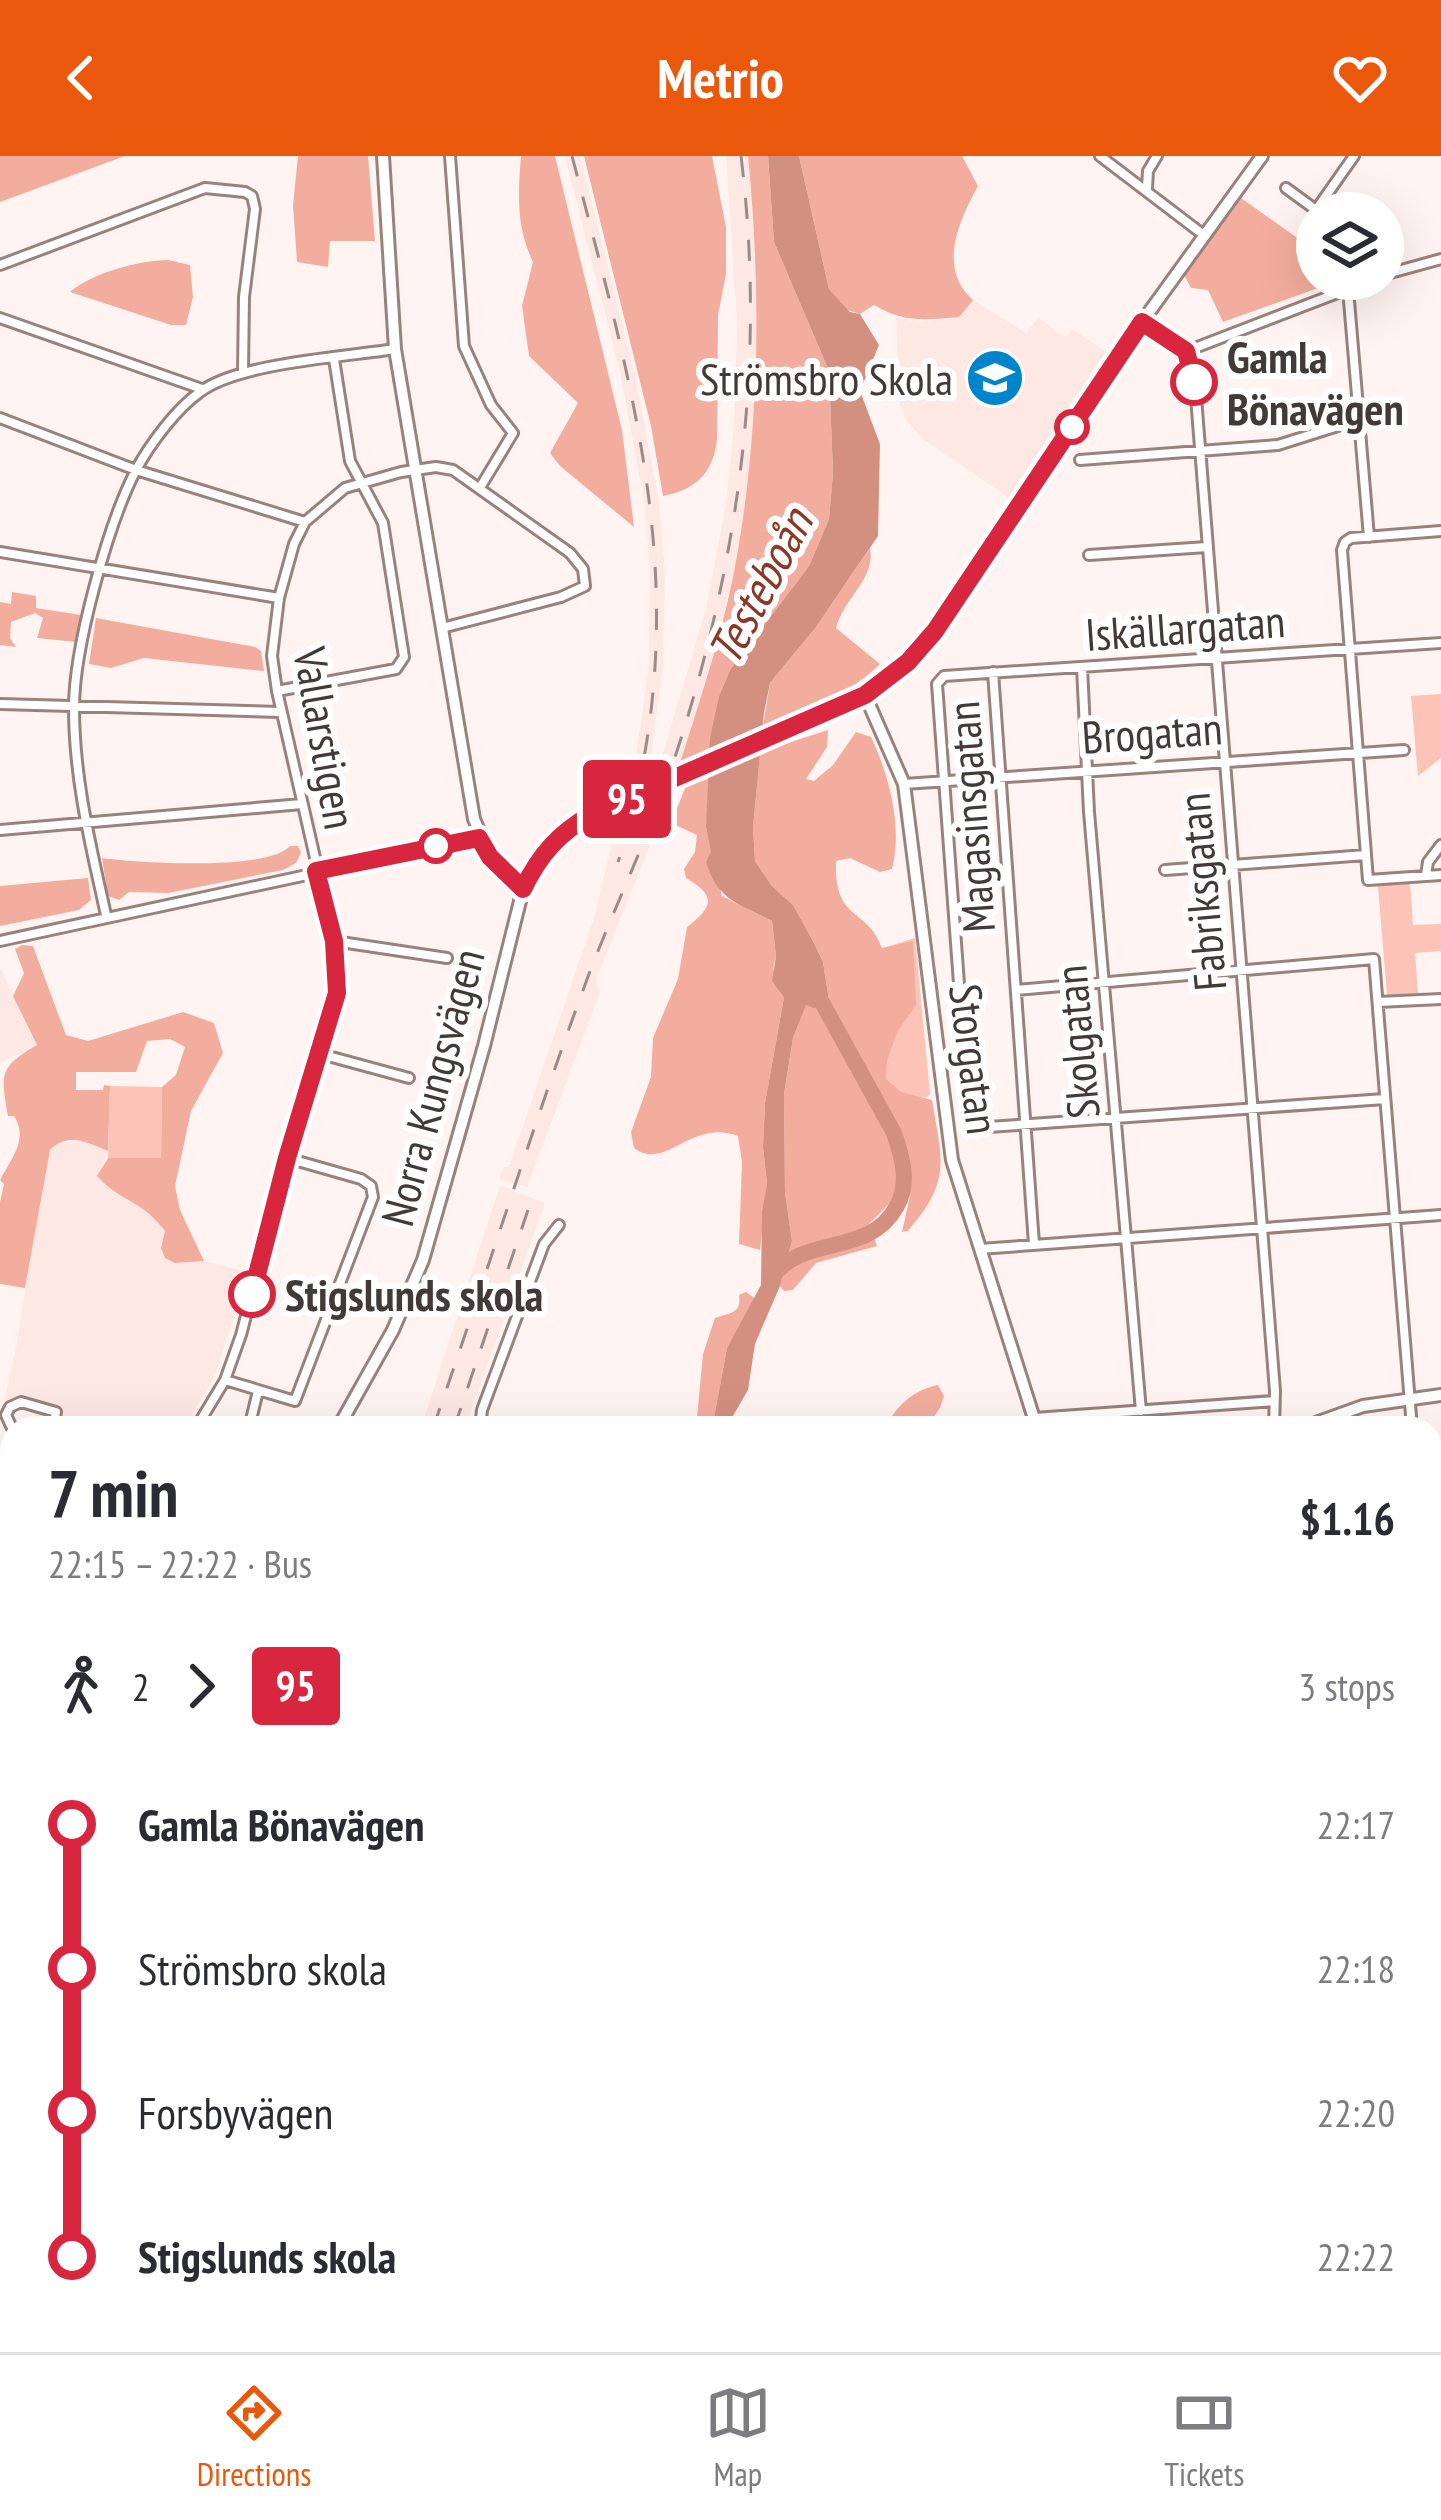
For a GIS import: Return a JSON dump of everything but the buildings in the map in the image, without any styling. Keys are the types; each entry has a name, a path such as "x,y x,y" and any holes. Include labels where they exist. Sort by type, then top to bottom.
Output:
{"street":[{"path":"383,156 395,349 479,838 490,857 523,889 536,862 566,829 865,695 908,662 935,631 1142,322 1262,156"},
{"path":"450,156 464,346 490,405 513,428 481,486"},
{"path":"1100,156 1205,236"},
{"path":"1147,188 1156,156"},
{"path":"1330,192 1354,156"},
{"path":"0,266 206,188 245,192 252,196 255,209 244,297 243,372"},
{"path":"1286,188 1296,196"},
{"path":"1404,269 1441,259"},
{"path":"1142,322 1186,351 1319,300"},
{"path":"1349,300 1370,537"},
{"path":"0,319 202,389"},
{"path":"106,916 84,821 74,706 82,646 102,568 136,470 202,389 243,372 395,349"},
{"name":"Fabriksgatan","path":"1186,351 1194,372 1274,1416"},
{"path":"277,691 396,669 402,663 404,645 382,523 350,460 334,359"},
{"path":"0,418 136,470 305,522 358,482 414,470 453,470 579,562 585,586 442,628"},
{"path":"1080,460 1278,445 1360,419"},
{"name":"Vallarstigen","path":"203,1416 225,1380 337,993 334,941 272,656 279,598 305,522"},
{"path":"1441,531 1351,538 1343,545 1368,880 1441,874"},
{"path":"1089,555 1208,547"},
{"path":"0,552 279,598"},
{"name":"Iskällargatan","path":"944,778 937,684 944,676 1441,643"},
{"name":"Skolgatan","path":"1082,667 1090,836 1142,1411"},
{"name":"Magasinsgatan","path":"993,672 1034,1244"},
{"name":"Storgatan","path":"865,695 904,784 952,1160 1033,1416"},
{"path":"0,704 281,712"},
{"name":"Brogatan","path":"904,784 1404,750"},
{"name":"Magasinsgatan","path":"944,778 969,1120 974,1128 1026,1127"},
{"path":"0,830 302,804"},
{"path":"0,940 479,838"},
{"path":"1426,875 1428,862 1441,845"},
{"path":"1165,870 1366,855"},
{"name":"Norra Kungsvägen","path":"345,1416 394,1330 423,1261 523,889"},
{"path":"334,941 447,958"},
{"path":"1016,989 1374,958 1411,1416"},
{"path":"1378,1002 1441,998"},
{"path":"317,1053 409,1078"},
{"path":"1026,1127 1385,1099"},
{"path":"225,1380 295,1401 373,1197 371,1186 361,1179 287,1158"},
{"path":"979,1249 1441,1215"},
{"path":"481,1416 544,1244 559,1226"},
{"path":"252,1416 258,1391"},
{"path":"1330,1416 1409,1397 1441,1395"},
{"path":"1097,1416 1274,1401"},
{"path":"6,1416 10,1407 21,1402 56,1412 55,1416"}],"shaded area":[{"path":"0,156 125,156 0,202"},
{"path":"298,156 368,156 375,241 330,241 328,267 297,262 293,205"},
{"path":"521,156 555,156 622,430 634,527 550,453 578,403 529,356 522,306 533,262 521,223"},
{"path":"565,156 580,156 634,369 659,503 665,571 663,666 648,778 632,785 649,665 645,505 620,372"},
{"path":"584,156 712,156 726,227 726,274 718,315 717,440 700,479 663,496 651,426"},
{"path":"726,156 748,156 758,286 754,432 738,552 717,642 680,763 657,773 706,609 726,504 737,324"},
{"path":"748,156 768,156 774,242 829,371 833,473 829,519 809,566 730,670 719,696 710,749 680,763 727,604 751,451 756,353"},
{"path":"768,156 799,156 829,289 850,312 860,314 879,345 860,391 880,444 878,536 816,627 770,683 764,713 753,827 755,861 793,905 813,941 823,962 829,1000 814,1008 806,1005 793,1038 784,1094 785,1192 792,1241 780,1286 755,1344 748,1390 733,1416 714,1416 727,1348 761,1285 767,1184 765,1103 784,997 772,981 776,956 772,921 723,893 706,862 711,852 706,827 710,738 730,670 809,566 829,519 833,473 829,371 774,242"},
{"path":"799,156 962,156 978,186 955,244 956,274 973,300 959,317 905,317 874,305 860,314 848,310 829,289"},
{"path":"1241,198 1296,237 1296,296 1223,322 1208,290 1191,288 1184,275"},
{"path":"168,260 190,265 193,297 186,325 171,325 70,292 117,269"},
{"name":"Strömsbro Skola","path":"973,300 1026,333 1038,318 1066,337 1072,329 1108,353 1009,498 923,439 906,420 900,404 896,318 919,322 958,317"},
{"path":"870,548 868,570 836,628 880,664 840,694 763,726 770,683 816,627"},
{"path":"12,592 36,596 36,608 81,615 76,642 37,638 43,618 35,613 11,622 10,638 16,647 0,645 0,602 11,604"},
{"path":"96,618 255,647 261,651 264,671 144,658 111,668 89,664"},
{"path":"1441,694 1441,758 1418,776 1411,696"},
{"path":"828,730 827,747 806,779 814,781 833,765 856,732 871,737 888,784 896,836 892,869 880,872 850,858 836,861 837,881 846,905 868,925 882,948 913,941 916,1005 897,1032 886,1079 901,1092 932,1100 940,1169 932,1198 908,1231 902,1232 910,1196 900,1193 869,1224 877,1246 816,1263 793,1290 784,1291 780,1286 792,1241 785,1192 784,1094 793,1038 806,1004 829,1000 823,962 813,941 793,905 755,861 753,827 760,752"},
{"path":"711,778 706,827 722,896 772,921 773,969 784,997 765,1103 767,1185 760,1250 739,1244 742,1162 738,1136 706,1134 646,1154 634,1148 631,1132 651,1077 653,1038 678,979 687,927 708,902 703,890 686,878 684,869 695,852 697,835 671,823 686,786"},
{"path":"676,789 596,980 600,992 527,1187 499,1179 504,1167 509,1167 594,918 619,814"},
{"path":"298,846 301,853 296,863 283,870 168,893 129,892 119,900 108,896 102,858 230,862 277,854"},
{"path":"88,878 91,900 79,910 0,926 0,886"},
{"path":"1410,883 1413,925 1441,924 1441,951 1415,953 1418,993 1387,995 1378,886"},
{"path":"915,938 927,1097 906,1097 886,1081 877,950"},
{"path":"33,946 66,1035 88,1041 183,1012 214,1023 223,1053 191,1111 175,1186 180,1210 204,1261 175,1263 165,1258 161,1248 165,1231 97,1176 108,1158 161,1158 162,1087 176,1075 185,1047 170,1039 147,1041 136,1072 76,1072 76,1090 110,1086 108,1151 72,1140 50,1150 25,1288 0,1284 4,1184 0,1180 20,1133 14,1116 8,1116 4,1080 9,1066 37,1045 13,996 24,973 15,949"},
{"path":"0,967 37,1046 0,1063"},
{"path":"110,1086 162,1087 161,1159 108,1158"},
{"name":"Stigslunds skola","path":"85,1140 108,1151 101,1167 121,1196 146,1207 165,1231 161,1248 166,1259 204,1261 248,1272 215,1376 191,1416 38,1416 4,1402 46,1157 55,1144"},
{"path":"500,1185 545,1203 469,1416 425,1416"},
{"path":"746,1292 756,1299 727,1348 714,1416 697,1416 703,1354 715,1318 736,1309 739,1295"},
{"path":"938,1385 944,1396 934,1416 892,1416 906,1400"}],"waterway":[{"name":"Testeboån","path":"771,1278 801,1255 870,1233 897,1206 903,1188 894,1133 814,988"}],"railway":[{"path":"572,156 636,421 650,506 656,592 654,679 642,769 618,862"},
{"path":"437,1416 568,1030 670,772 713,621 741,468 748,390 748,235 741,156"},
{"path":"458,1416 528,1210"}],"bus line":[{"name":"95","path":"252,1294 337,993 334,941 316,871 479,838 490,857 523,889 536,862 566,829 865,695 908,662 935,631 1142,322 1186,351 1194,382"}],"place":[{"name":"Strömsbro Skola","path":"995,378"},
{"name":"Gamla Bönavägen","path":"1194,382"},
{"name":"Stigslunds skola","path":"252,1294"}]}
